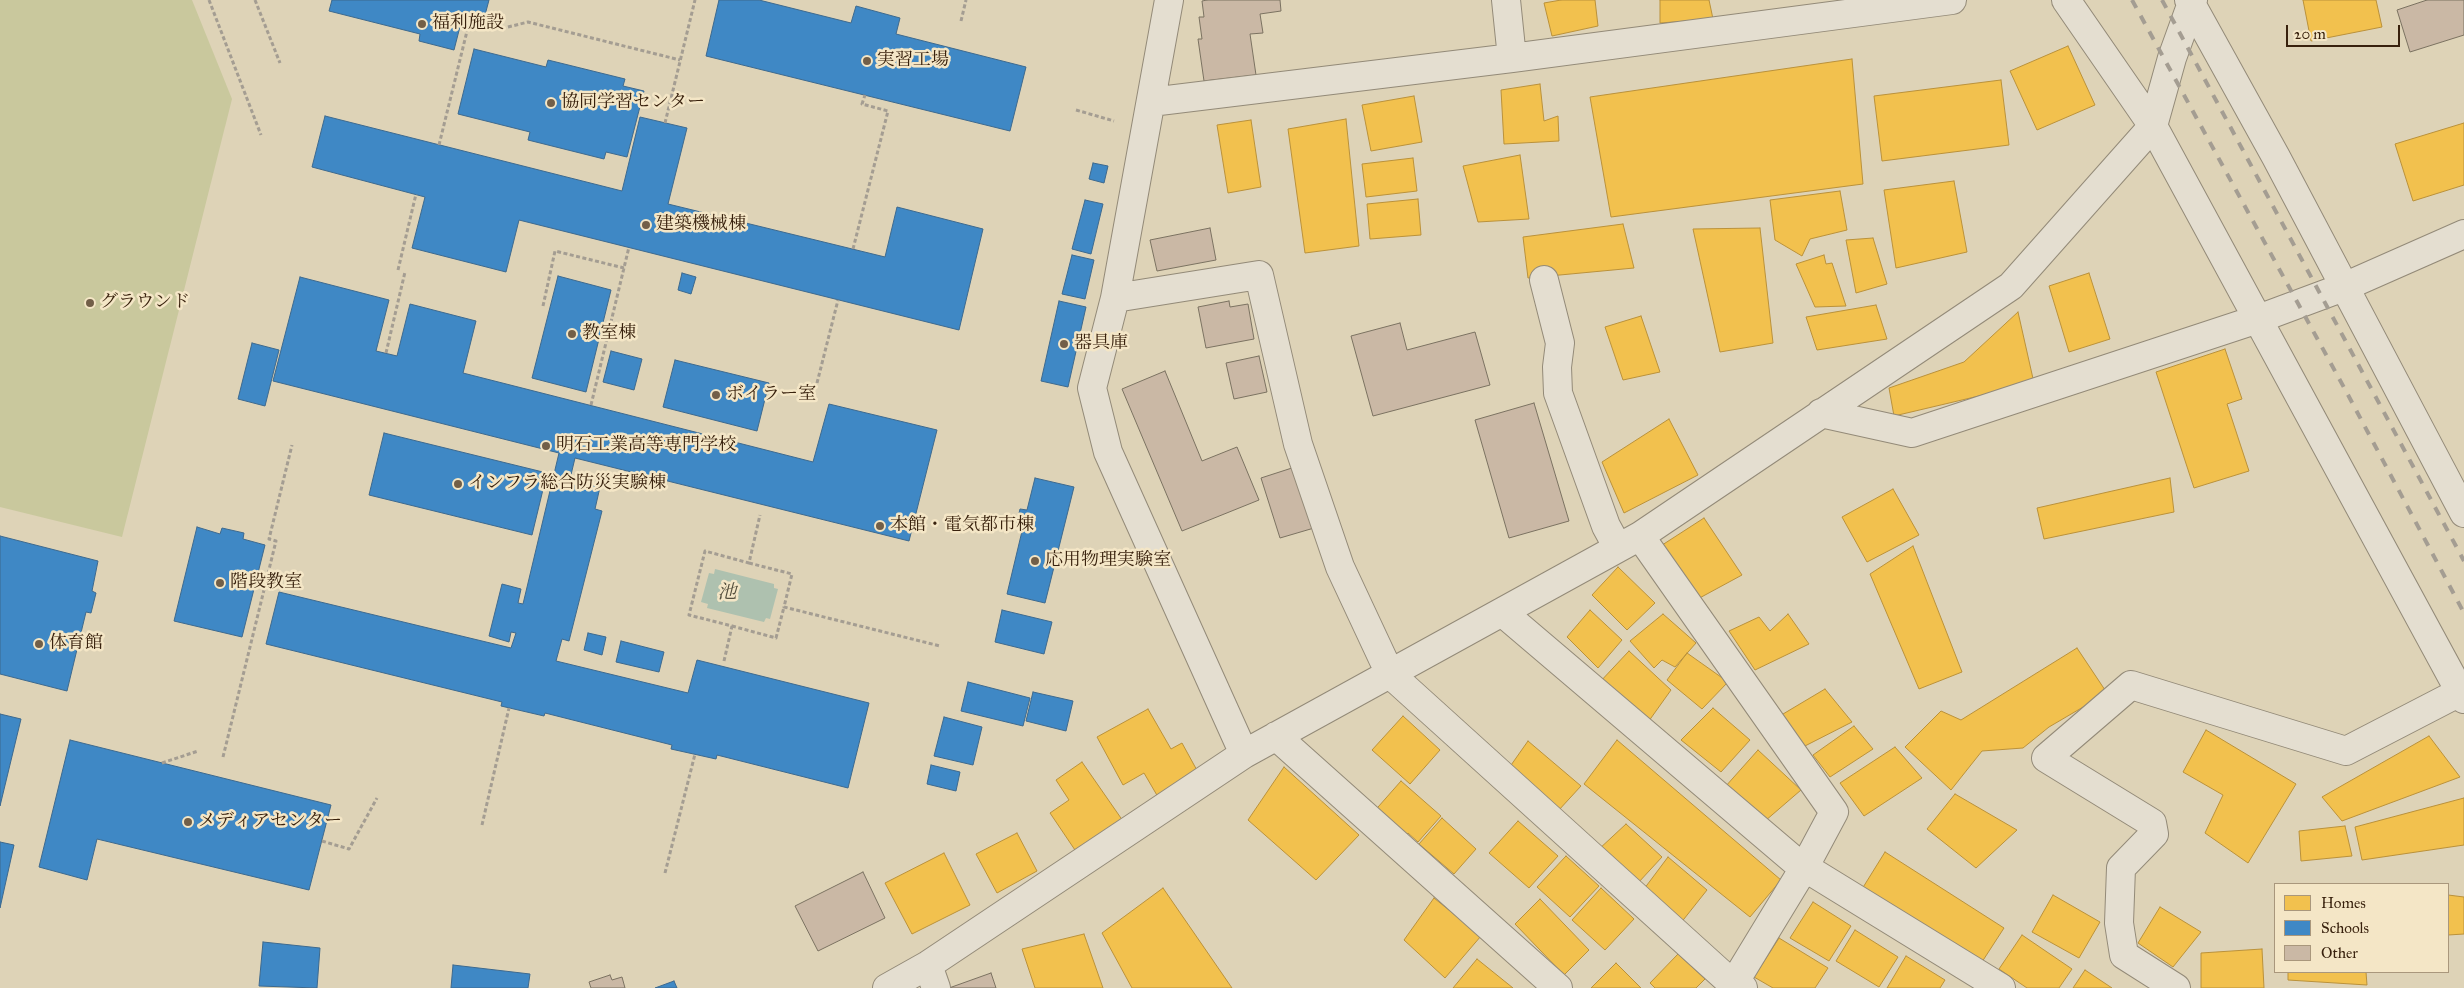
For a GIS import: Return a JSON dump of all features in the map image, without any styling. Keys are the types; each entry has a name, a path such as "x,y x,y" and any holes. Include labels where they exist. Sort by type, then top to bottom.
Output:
{"street":[{"path":"1169,0 1115,298 1092,388 1108,452 1244,754"},
{"path":"1506,0 1512,58"},
{"path":"1151,102 1512,58 1952,0"},
{"path":"2066,0 2153,126 2462,696 2346,751 2131,685 2046,758 2152,823 2154,834 2121,868 2120,923 2124,955 2176,988"},
{"path":"887,988 932,976 1244,754 1629,542 2011,286 2153,126 2172,58 2191,1"},
{"path":"2191,1 2464,513"},
{"path":"1821,413 1912,433 2258,319 2344,287 2464,234"},
{"path":"1115,298 1258,275 1302,453 1340,567 1390,674 1736,986 1834,812 1629,542 1606,526 1558,392 1557,367 1560,343 1544,280"},
{"path":"1502,612 1804,868 2001,988"},
{"path":"1276,736 1558,988"}],"path":[{"path":"209,0 261,136"},
{"path":"255,0 280,63"},
{"path":"665,123 694,0"},
{"path":"961,21 966,0"},
{"path":"439,145 470,19 504,28 528,22 680,60"},
{"path":"853,249 888,110 862,104 865,95"},
{"path":"398,270 416,194"},
{"path":"591,405 629,247"},
{"path":"543,306 555,251 624,268"},
{"path":"386,353 405,272"},
{"path":"817,382 838,300"},
{"path":"222,757 276,541 270,540 292,445"},
{"path":"749,563 760,515"},
{"path":"705,551 792,574 784,606 776,638 688,615 705,551"},
{"path":"784,606 940,646"},
{"path":"724,661 732,626"},
{"path":"482,825 509,708"},
{"path":"162,763 198,751"},
{"path":"665,873 695,754"},
{"path":"322,841 349,848 377,798"}],"green space":[{"name":"グラウンド","path":"0,0 192,0 232,99 122,537 0,507"}],"water":[{"name":"池","path":"715,569 774,584 774,588 778,589 770,619 766,618 764,622 707,608 708,604 701,602 709,573 714,574"}],"building: Homes":[{"path":"1561,0 1595,0 1598,26 1552,36 1544,3"},
{"path":"1660,0 1709,0 1713,19 1660,23"},
{"path":"2303,0 2376,0 2382,27 2311,41"},
{"path":"2068,46 2095,105 2037,130 2010,71"},
{"path":"1852,59 1863,184 1611,217 1590,97"},
{"path":"2001,80 2009,145 1882,161 1874,96"},
{"path":"1540,84 1544,121 1558,116 1559,141 1504,144 1501,90"},
{"path":"1414,96 1422,142 1371,151 1362,105"},
{"path":"1346,119 1359,246 1305,253 1288,129"},
{"path":"1251,120 1261,187 1228,193 1217,125"},
{"path":"2464,123 2464,185 2413,201 2395,144"},
{"path":"1520,155 1529,219 1478,222 1463,166"},
{"path":"1413,158 1417,191 1366,197 1362,164"},
{"path":"1954,181 1967,252 1896,268 1884,190"},
{"path":"1840,191 1847,230 1810,239 1802,256 1775,240 1770,200"},
{"path":"1418,199 1421,235 1370,239 1367,204"},
{"path":"1623,224 1634,268 1528,278 1523,237"},
{"path":"1760,228 1773,343 1720,352 1693,229"},
{"path":"1873,238 1887,284 1856,293 1846,240"},
{"path":"1824,255 1826,264 1832,263 1846,306 1815,307 1796,264"},
{"path":"2089,273 2110,339 2069,352 2049,286"},
{"path":"1876,305 1887,339 1817,350 1806,317"},
{"path":"2018,312 2034,383 1894,416 1889,388 1964,362"},
{"path":"1641,316 1660,372 1623,380 1605,327"},
{"path":"2225,349 2242,399 2227,404 2249,471 2194,488 2156,372"},
{"path":"1669,419 1698,475 1624,513 1602,462"},
{"path":"2170,478 2174,512 2044,539 2037,508"},
{"path":"1893,489 1919,535 1867,562 1842,517"},
{"path":"1704,518 1742,575 1694,601 1656,549"},
{"path":"1913,546 1962,672 1919,689 1870,574"},
{"path":"1618,567 1655,603 1627,630 1592,595"},
{"path":"1590,610 1622,640 1598,668 1567,637"},
{"path":"1663,614 1696,643 1675,667 1662,660 1654,668 1630,641"},
{"path":"1788,614 1809,644 1755,670 1729,631 1759,617 1770,631"},
{"path":"2077,648 2107,693 2049,727 2023,748 1982,751 1951,790 1905,747 1941,711 1961,720"},
{"path":"1629,651 1671,690 1646,725 1598,684"},
{"path":"1687,653 1728,682 1702,709 1667,680"},
{"path":"1825,689 1852,722 1801,748 1778,717"},
{"path":"1713,708 1750,740 1721,772 1681,740"},
{"path":"1148,709 1171,749 1182,743 1199,774 1158,797 1144,773 1123,785 1097,737"},
{"path":"1403,716 1440,750 1410,784 1372,750"},
{"path":"1854,726 1873,749 1830,777 1813,755"},
{"path":"2206,730 2296,784 2248,863 2205,833 2223,795 2183,772"},
{"path":"2429,736 2460,777 2342,821 2322,797"},
{"path":"1617,740 1781,880 1750,917 1584,784"},
{"path":"1528,741 1581,786 1558,811 1509,768"},
{"path":"1895,747 1922,778 1864,816 1840,783"},
{"path":"1758,750 1801,790 1765,821 1725,787"},
{"path":"1082,762 1123,821 1077,853 1050,813 1069,800 1056,780"},
{"path":"1284,767 1359,835 1316,880 1248,820"},
{"path":"1401,781 1441,816 1418,842 1408,833 1401,841 1371,815"},
{"path":"1955,794 2017,830 1976,868 1927,829"},
{"path":"2464,798 2464,845 2362,860 2355,827"},
{"path":"1442,818 1476,849 1454,874 1419,844"},
{"path":"1518,821 1558,856 1529,888 1489,853"},
{"path":"1626,824 1662,857 1638,883 1598,850"},
{"path":"2345,826 2352,856 2301,861 2299,831"},
{"path":"1017,833 1037,871 997,893 976,854"},
{"path":"1885,852 2004,928 1980,965 1862,889"},
{"path":"944,853 970,905 912,934 885,883"},
{"path":"1566,856 1599,886 1570,917 1537,887"},
{"path":"1668,857 1707,890 1680,924 1644,889"},
{"path":"1163,888 1232,988 1132,988 1102,933"},
{"path":"1601,888 1634,919 1605,950 1572,920"},
{"path":"2053,895 2100,922 2079,958 2032,932"},
{"path":"2449,895 2464,897 2464,934 2449,935"},
{"path":"1434,898 1481,936 1445,978 1404,940"},
{"path":"1540,899 1589,950 1564,975 1515,924"},
{"path":"1813,902 1851,926 1829,961 1790,938"},
{"path":"2160,907 2201,932 2173,967 2138,943"},
{"path":"1855,930 1898,957 1879,987 1836,961"},
{"path":"1084,934 1103,988 1035,988 1022,949"},
{"path":"2022,935 2072,969 2059,988 2027,988 1999,969"},
{"path":"1779,938 1828,968 1815,988 1773,988 1754,977"},
{"path":"2262,949 2264,988 2201,988 2201,953"},
{"path":"1678,954 1705,979 1696,988 1655,988 1650,983"},
{"path":"1906,956 1945,980 1940,988 1887,988"},
{"path":"1477,959 1513,988 1453,988"},
{"path":"1616,963 1641,988 1591,988"},
{"path":"2085,970 2112,988 2073,988"},
{"path":"2288,973 2366,973 2367,985 2288,980"}],"building: Schools":[{"name":"福利施設","path":"332,0 489,0 485,15 464,11 454,50 419,41 420,34 329,11"},
{"name":"実習工場","path":"719,0 759,0 851,23 856,6 900,18 896,34 1026,67 1010,131 706,56"},
{"name":"協同学習センター","path":"474,49 546,67 548,60 625,79 623,86 644,91 627,157 606,152 604,159 528,140 530,132 458,114"},
{"name":"建築機械棟","path":"325,116 622,191 640,117 687,128 668,204 885,257 897,207 983,229 959,330 519,220 506,272 412,248 425,197 312,167"},
{"path":"1093,163 1108,166 1104,183 1089,179"},
{"path":"1085,200 1103,204 1091,254 1072,249"},
{"path":"1072,255 1094,260 1085,299 1062,294"},
{"path":"682,273 696,277 691,294 678,290"},
{"name":"教室棟","path":"558,276 611,290 586,392 532,378"},
{"name":"本館・電気都市棟","path":"300,277 389,300 376,351 397,356 410,304 476,321 463,373 813,462 829,404 937,430 909,541 575,458 570,479 600,487 595,509 602,511 569,641 562,639 556,661 688,693 697,660 869,703 848,788 717,755 716,759 671,749 672,745 545,713 544,716 501,706 502,702 266,644 279,592 511,648 516,633 511,632 509,642 489,636 502,584 521,589 518,603 523,604 559,453 273,381"},
{"name":"器具庫","path":"1059,301 1086,307 1068,387 1041,381"},
{"path":"252,343 279,350 265,406 238,399"},
{"path":"611,351 642,359 634,390 603,382"},
{"name":"ボイラー室","path":"675,360 769,383 757,431 663,407"},
{"name":"インフラ総合防災実験棟","path":"384,433 547,473 532,535 369,495"},
{"name":"応用物理実験室","path":"1035,478 1074,487 1045,603 1007,594 1023,527 1016,526 1020,509 1027,510"},
{"name":"階段教室","path":"197,527 220,534 222,528 244,533 243,539 265,545 242,637 174,621"},
{"name":"体育館","path":"0,536 98,561 92,591 96,593 91,613 86,612 67,691 0,674"},
{"path":"1002,610 1052,622 1044,654 995,642"},
{"path":"588,633 606,637 602,655 584,650"},
{"path":"621,641 664,652 659,672 616,662"},
{"path":"968,682 1030,698 1023,726 961,711"},
{"path":"1033,692 1073,701 1066,731 1026,721"},
{"path":"0,714 21,719 0,806"},
{"path":"944,717 982,727 973,765 934,756"},
{"name":"メディアセンター","path":"70,740 331,805 309,890 97,839 87,880 39,867"},
{"path":"931,765 960,772 956,791 927,784"},
{"path":"0,842 14,845 0,908"},
{"path":"263,942 320,948 317,988 259,986"},
{"path":"453,965 530,974 528,988 451,988"},
{"path":"674,981 677,988 655,988"}],"building: Other":[{"path":"1280,0 1281,11 1260,14 1263,33 1250,34 1256,75 1204,81 1198,39 1202,39 1199,17 1204,17 1202,1"},
{"path":"2427,0 2464,0 2464,35 2410,52 2397,10"},
{"path":"1210,228 1216,260 1157,271 1150,240"},
{"path":"1229,301 1230,307 1248,304 1254,339 1206,348 1198,307"},
{"path":"1400,323 1407,350 1475,332 1490,385 1373,416 1351,336"},
{"path":"1259,356 1267,392 1234,399 1226,363"},
{"path":"1165,371 1202,461 1237,447 1259,500 1182,531 1122,389"},
{"path":"1534,403 1569,521 1509,538 1475,420"},
{"path":"1295,467 1314,528 1280,538 1261,478"},
{"path":"863,872 885,918 818,951 795,906"},
{"path":"991,973 996,988 949,988"},
{"path":"610,975 612,980 622,977 625,988 591,988 589,982"}],"railway":[{"path":"2132,0 2347,393 2464,613"},
{"path":"2162,0 2464,561"}],"place":[{"name":"福利施設","path":"422,24"},
{"name":"実習工場","path":"867,61"},
{"name":"協同学習センター","path":"551,103"},
{"name":"建築機械棟","path":"646,225"},
{"name":"グラウンド","path":"90,303"},
{"name":"教室棟","path":"572,334"},
{"name":"器具庫","path":"1064,344"},
{"name":"ボイラー室","path":"716,395"},
{"name":"明石工業高等専門学校","path":"546,446"},
{"name":"インフラ総合防災実験棟","path":"458,484"},
{"name":"本館・電気都市棟","path":"880,526"},
{"name":"応用物理実験室","path":"1035,561"},
{"name":"階段教室","path":"220,583"},
{"name":"体育館","path":"39,644"},
{"name":"メディアセンター","path":"188,822"}]}
